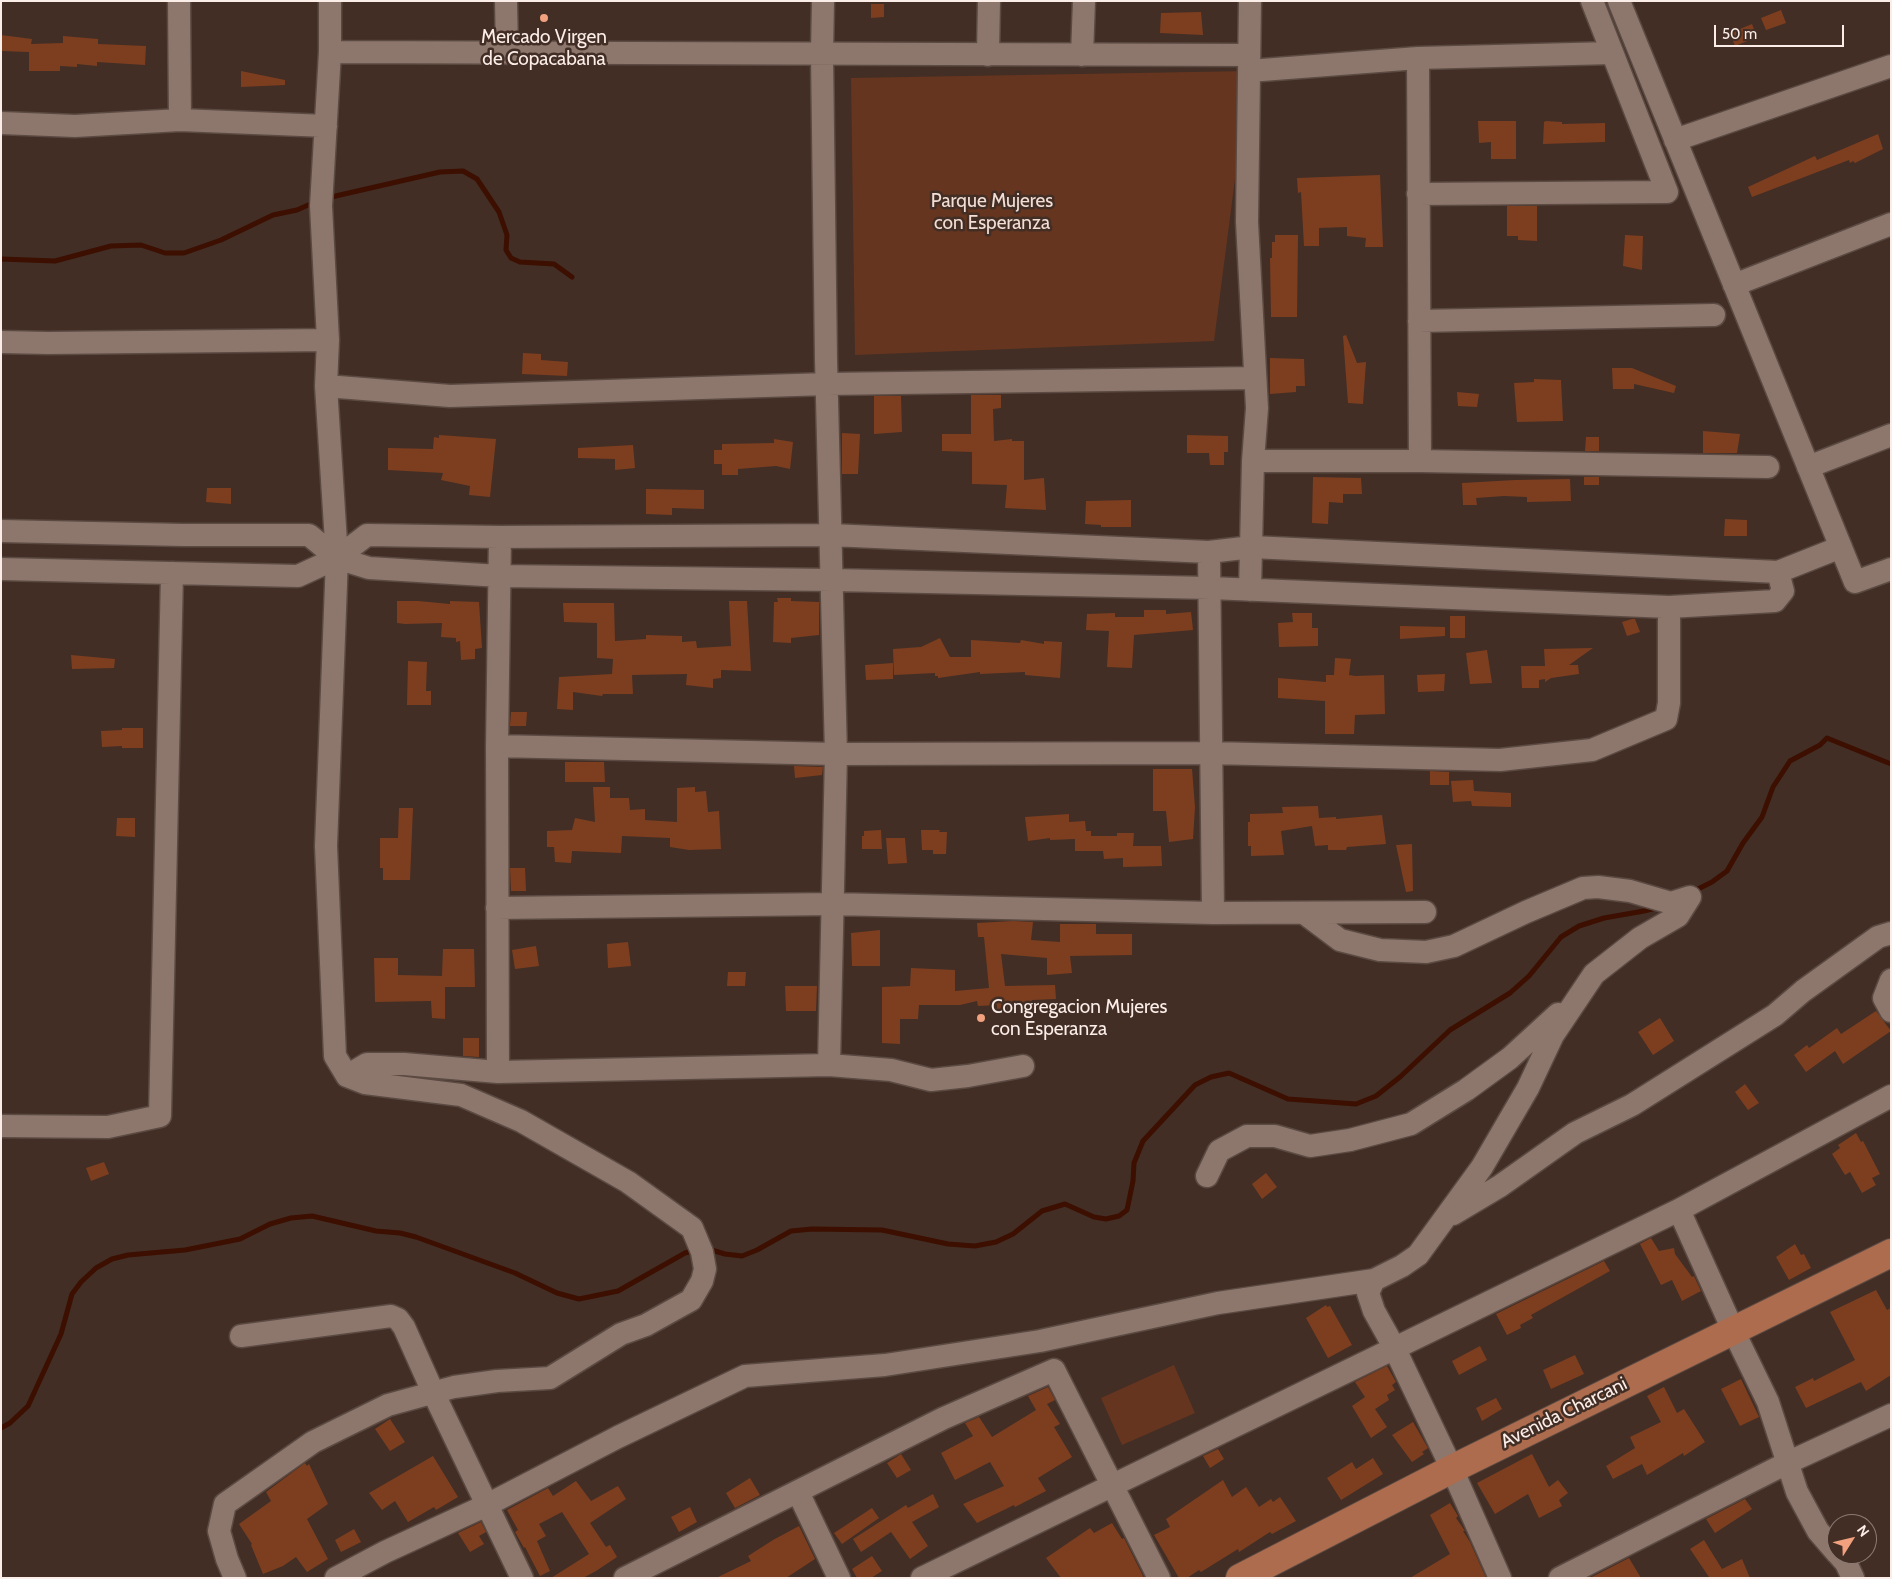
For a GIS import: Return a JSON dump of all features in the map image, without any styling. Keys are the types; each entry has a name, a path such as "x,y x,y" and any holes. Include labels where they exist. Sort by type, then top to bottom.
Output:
{"main road":[{"name":"Avenida Charcani","path":"1240,1578 1452,1469 1891,1253"}],"street":[{"path":"179,1 180,120"},
{"path":"235,1578 227,1559 219,1530 225,1504 313,1442 388,1406 433,1392 471,1384 550,1378 621,1334 646,1325 691,1300 702,1281 705,1269 702,1252 692,1228 628,1182 521,1121 461,1095 365,1083 347,1076 335,1056 326,846 336,558 326,386 328,340 321,206 330,52 330,1"},
{"path":"506,1 507,53"},
{"path":"823,1 822,54 827,384 836,754 829,1065"},
{"path":"988,55 990,1"},
{"path":"1082,55 1084,1"},
{"path":"1250,1 1247,222 1257,408 1253,461 1250,590"},
{"path":"1418,194 1667,192 1592,1"},
{"path":"1618,1 1855,582 1891,569"},
{"path":"330,52 1082,55 1249,63 1612,53"},
{"path":"1418,58 1420,461"},
{"path":"1675,140 1891,66"},
{"path":"1,123 75,126 180,120 326,126"},
{"path":"1734,285 1890,228"},
{"path":"1419,321 1714,315"},
{"path":"1,342 328,340"},
{"path":"326,386 450,396 827,384 1255,378"},
{"path":"1808,467 1891,435"},
{"path":"1253,461 1420,461 1768,466"},
{"path":"1,531 182,535 309,534 336,558 369,568 500,576 832,580 1210,588 1669,607 1775,600 1782,590 1778,572"},
{"path":"1,569 298,576 336,558 367,535 500,537 831,536 1209,552 1252,547 1778,572 1841,547"},
{"path":"498,1072 497,746 500,537"},
{"path":"1209,552 1213,914"},
{"path":"1,1126 108,1127 160,1116 172,573"},
{"path":"497,746 836,754 1211,753 1500,760 1592,750 1666,719 1669,703 1669,607"},
{"path":"336,1578 385,1552 487,1505 618,1437 745,1376 885,1365 1040,1341 1218,1303 1374,1280 1418,1255 1444,1220 1482,1167 1528,1088 1553,1035 1594,974 1640,938 1678,916 1690,897 1671,903 1630,891 1598,887 1583,888 1454,946 1426,952 1380,950 1340,940 1304,913"},
{"path":"498,908 833,904 1213,914 1425,912"},
{"path":"1444,1220 1500,1186 1575,1133 1632,1105 1775,1015 1803,991 1878,937 1891,933"},
{"path":"1891,980 1884,998 1891,1011"},
{"path":"1207,1176 1219,1151 1247,1136 1274,1136 1310,1146 1350,1140 1411,1124 1466,1090 1510,1058 1579,995"},
{"path":"347,1076 367,1064 404,1064 498,1072 829,1065 891,1070 931,1080 968,1076 1023,1066"},
{"path":"922,1578 1679,1210 1891,1096"},
{"path":"1679,1210 1768,1402 1797,1492 1818,1531 1827,1541"},
{"path":"1374,1280 1368,1293 1374,1311 1394,1347 1452,1469 1500,1578"},
{"path":"240,1336 391,1316 398,1319 404,1327 522,1578"},
{"path":"625,1578 944,1418 1054,1370 1159,1578"},
{"path":"1560,1578 1788,1463 1891,1415"},
{"path":"798,1492 839,1578"},
{"path":"1846,1564 1851,1577"}],"green space":[{"name":"Parque Mujeres con Esperanza","path":"1249,71 1214,341 855,355 851,78"},
{"path":"1174,1365 1195,1413 1122,1445 1101,1398"}],"building":[{"path":"871,4 884,4 884,17 871,18"},
{"path":"1781,10 1786,23 1766,30 1761,18"},
{"path":"1201,12 1203,35 1160,33 1161,13"},
{"path":"1752,24 1757,37 1735,46 1730,33"},
{"path":"1,35 32,39 31,44 63,43 63,36 98,39 98,44 146,46 145,65 97,62 97,66 77,64 77,67 60,66 60,71 29,71 29,52 1,51"},
{"path":"241,71 285,80 285,85 241,87"},
{"path":"1478,121 1516,121 1516,159 1491,159 1491,142 1479,143"},
{"path":"1544,122 1562,122 1562,124 1605,123 1605,142 1543,144"},
{"path":"1878,134 1883,149 1855,163 1853,161 1850,163 1849,160 1752,197 1748,187 1815,156 1817,160"},
{"path":"1380,175 1383,247 1365,247 1366,238 1347,236 1347,227 1319,228 1319,246 1304,246 1301,192 1298,193 1297,178"},
{"path":"1507,206 1537,206 1537,241 1518,240 1518,236 1507,236"},
{"path":"1275,235 1298,235 1297,317 1271,317 1270,258 1272,258 1272,242 1275,242"},
{"path":"1625,235 1643,236 1642,270 1623,266"},
{"path":"1346,335 1357,363 1366,362 1363,404 1348,403 1343,336"},
{"path":"523,353 541,354 541,360 568,362 567,376 522,374"},
{"path":"1270,358 1304,359 1305,386 1296,386 1296,392 1270,394"},
{"path":"1612,368 1632,368 1676,386 1674,393 1634,384 1634,389 1613,389"},
{"path":"1534,379 1561,380 1563,421 1517,422 1514,383 1534,382"},
{"path":"1457,392 1479,394 1477,407 1458,406"},
{"path":"971,395 1001,395 1001,408 993,409 994,441 1012,439 1012,441 1024,441 1024,480 1044,478 1046,510 1005,508 1007,485 972,484 972,452 942,451 942,434 971,434"},
{"path":"874,396 901,396 902,432 874,434"},
{"path":"1703,431 1740,434 1737,453 1703,453"},
{"path":"842,433 860,434 858,474 842,474"},
{"path":"439,435 496,439 490,497 469,495 470,486 441,480 443,473 388,470 388,448 433,449 434,437 439,438"},
{"path":"1187,435 1228,436 1228,452 1224,452 1224,465 1210,465 1209,453 1187,453"},
{"path":"1586,437 1599,437 1599,451 1585,451"},
{"path":"774,439 793,442 790,469 776,466 738,469 738,475 722,475 722,464 714,464 714,450 722,450 722,444 774,443"},
{"path":"633,445 635,468 615,470 615,459 578,458 578,448"},
{"path":"1313,477 1361,478 1362,494 1343,494 1343,503 1329,502 1328,524 1312,523"},
{"path":"1584,477 1599,477 1599,485 1584,485"},
{"path":"1570,479 1571,501 1527,502 1527,497 1504,496 1476,498 1477,505 1463,505 1462,483"},
{"path":"207,488 231,488 231,504 206,502"},
{"path":"646,489 704,490 704,509 672,508 672,515 646,514"},
{"path":"1131,500 1131,527 1101,527 1101,525 1085,524 1086,501"},
{"path":"1725,519 1747,520 1747,536 1724,536"},
{"path":"777,598 791,598 791,601 819,602 819,635 791,638 791,643 773,642 774,602 778,602"},
{"path":"397,601 450,604 450,601 479,602 482,648 475,649 475,659 461,660 460,641 456,642 456,638 441,637 442,623 397,623"},
{"path":"729,601 747,601 751,671 721,670 721,678 713,679 713,688 686,685 687,674 632,675 633,694 603,694 602,696 573,692 573,710 557,709 559,677 612,674 613,659 597,658 597,623 564,622 563,603 614,603 615,641 646,639 646,635 682,636 682,642 696,641 697,648 731,646"},
{"path":"1144,610 1166,610 1166,614 1191,612 1193,630 1134,635 1132,668 1107,667 1109,631 1086,630 1087,614 1115,613 1115,617 1144,617"},
{"path":"1292,613 1312,613 1312,628 1318,628 1318,646 1279,647 1278,623 1293,622"},
{"path":"1450,616 1465,616 1465,638 1450,638"},
{"path":"1635,619 1640,632 1627,636 1622,622"},
{"path":"1400,626 1445,627 1445,636 1400,639"},
{"path":"940,638 950,657 971,657 971,640 1020,643 1021,640 1044,644 1044,641 1062,642 1060,678 1025,675 1025,672 980,674 980,672 938,678 938,676 935,676 935,673 894,675 893,649 921,647"},
{"path":"1593,648 1569,665 1578,665 1579,674 1551,678 1545,682 1545,679 1539,680 1539,688 1522,688 1521,666 1545,666 1544,649"},
{"path":"1487,650 1492,683 1470,684 1466,653"},
{"path":"71,655 115,659 114,668 72,669"},
{"path":"1335,658 1351,659 1349,675 1384,675 1385,714 1355,715 1354,734 1325,734 1325,701 1278,698 1278,678 1326,682 1326,675 1334,675"},
{"path":"408,661 427,662 426,691 431,691 431,705 407,705"},
{"path":"893,663 893,679 866,680 865,665"},
{"path":"1445,674 1444,691 1418,692 1417,675"},
{"path":"511,712 527,712 526,726 510,726"},
{"path":"122,728 143,728 143,748 102,747 101,731 122,730"},
{"path":"565,762 604,762 605,782 565,782"},
{"path":"794,766 823,767 822,775 795,778"},
{"path":"1153,769 1192,769 1195,807 1193,839 1169,842 1166,811 1153,811"},
{"path":"1430,771 1449,772 1449,785 1430,785"},
{"path":"1473,780 1474,791 1511,793 1511,807 1472,806 1471,801 1453,802 1451,781"},
{"path":"593,787 610,787 610,798 629,798 630,810 645,809 645,820 677,822 677,788 695,787 695,792 706,791 708,812 719,811 721,849 689,850 670,847 670,838 622,836 621,853 572,851 571,863 555,862 554,847 547,847 547,831 572,830 575,818 595,822"},
{"path":"1318,806 1319,818 1336,817 1336,819 1382,815 1386,844 1347,847 1346,850 1328,850 1328,845 1315,846 1312,826 1281,831 1284,855 1251,856 1251,846 1248,846 1250,814 1283,813 1282,807"},
{"path":"399,808 413,808 410,880 383,880 383,868 380,868 380,838 398,838"},
{"path":"1069,814 1069,822 1085,821 1086,831 1091,831 1091,836 1117,836 1117,833 1134,833 1133,846 1161,846 1162,866 1123,867 1123,858 1104,859 1103,851 1075,851 1075,839 1050,840 1050,838 1028,841 1025,817"},
{"path":"117,818 135,818 135,837 116,836"},
{"path":"881,830 882,849 862,849 864,831"},
{"path":"921,830 947,832 946,854 933,854 933,850 922,850"},
{"path":"886,838 905,838 907,863 888,864"},
{"path":"1412,844 1413,891 1406,892 1396,845"},
{"path":"510,868 525,868 526,891 511,891"},
{"path":"1033,922 1031,940 1060,942 1060,924 1096,924 1096,934 1132,934 1132,955 1070,956 1072,973 1047,975 1047,958 1001,954 1005,986 1055,985 1056,999 1032,1000 1033,1012 997,1011 997,1005 978,1006 977,1001 960,1005 919,1005 918,1019 900,1019 900,1044 882,1043 882,987 910,986 911,968 955,970 955,991 989,988 984,937 978,937 977,923"},
{"path":"880,930 880,966 852,966 851,933"},
{"path":"628,942 631,966 608,968 607,944"},
{"path":"536,946 539,966 515,969 512,950"},
{"path":"443,949 474,949 475,987 445,987 445,1019 432,1018 431,1001 375,1002 374,958 398,958 398,975 442,976"},
{"path":"728,972 746,972 745,986 727,986"},
{"path":"785,986 817,986 816,1011 786,1011"},
{"path":"1876,1011 1891,1031 1843,1064 1835,1051 1806,1072 1794,1055 1807,1045 1809,1048 1837,1028 1841,1034"},
{"path":"1660,1018 1674,1041 1653,1055 1638,1032"},
{"path":"463,1038 479,1038 479,1057 463,1056"},
{"path":"1745,1084 1759,1103 1748,1110 1735,1092"},
{"path":"1856,1133 1861,1142 1863,1141 1880,1174 1872,1178 1876,1185 1862,1193 1850,1172 1845,1175 1832,1154 1840,1148 1838,1145"},
{"path":"104,1162 109,1174 91,1181 86,1168"},
{"path":"1266,1173 1277,1187 1262,1199 1252,1184"},
{"path":"1651,1238 1659,1251 1674,1248 1675,1254 1692,1277 1694,1276 1701,1291 1682,1301 1672,1280 1661,1285 1640,1244"},
{"path":"1795,1244 1801,1255 1804,1254 1811,1268 1789,1280 1776,1257"},
{"path":"1604,1261 1610,1271 1531,1315 1533,1318 1520,1325 1521,1328 1507,1335 1496,1314"},
{"path":"1876,1290 1887,1310 1891,1308 1891,1375 1866,1391 1861,1382 1806,1408 1795,1387 1813,1378 1814,1381 1855,1360 1830,1312"},
{"path":"1326,1305 1327,1307 1330,1306 1352,1345 1328,1358 1306,1318"},
{"path":"1480,1346 1487,1360 1459,1375 1452,1361"},
{"path":"1575,1355 1584,1374 1551,1389 1543,1370"},
{"path":"1387,1366 1396,1382 1392,1385 1395,1390 1387,1395 1389,1400 1375,1409 1387,1427 1371,1438 1352,1406 1365,1397 1355,1382"},
{"path":"1741,1379 1759,1417 1740,1426 1721,1389"},
{"path":"1048,1387 1055,1400 1047,1404 1060,1424 1054,1427 1072,1457 1038,1478 1046,1491 977,1523 963,1504 1004,1486 990,1462 955,1480 941,1453 973,1436 965,1423 979,1417 992,1437 1036,1410 1028,1396"},
{"path":"1664,1387 1677,1413 1684,1409 1705,1442 1684,1456 1683,1453 1647,1475 1642,1464 1613,1479 1606,1466 1635,1448 1630,1437 1661,1422 1647,1396"},
{"path":"1496,1398 1502,1409 1482,1421 1476,1408"},
{"path":"390,1419 405,1442 390,1451 375,1429"},
{"path":"1413,1422 1428,1448 1422,1452 1424,1454 1412,1462 1392,1435"},
{"path":"1218,1449 1224,1459 1210,1468 1203,1456"},
{"path":"901,1454 911,1470 897,1478 887,1463"},
{"path":"1532,1454 1549,1487 1558,1480 1568,1493 1559,1500 1562,1506 1539,1518 1528,1494 1495,1514 1477,1483"},
{"path":"433,1456 458,1497 436,1510 434,1507 408,1522 395,1501 382,1510 369,1493"},
{"path":"1373,1458 1383,1474 1341,1500 1327,1478 1352,1462 1356,1469"},
{"path":"305,1463 307,1466 309,1464 328,1504 307,1519 328,1559 307,1572 296,1557 283,1566 263,1574 252,1544 239,1524 271,1501 266,1492"},
{"path":"750,1478 760,1495 735,1508 726,1493"},
{"path":"1223,1480 1232,1497 1246,1487 1259,1507 1271,1499 1273,1502 1280,1497 1296,1521 1272,1534 1270,1532 1239,1552 1238,1549 1201,1572 1199,1570 1187,1578 1179,1578 1154,1535 1170,1527 1166,1519"},
{"path":"576,1481 591,1501 618,1486 626,1499 590,1523 606,1547 610,1545 617,1557 583,1578 551,1578 589,1554 562,1512 539,1524 546,1536 537,1541 550,1571 540,1576 515,1532 518,1530 507,1510 548,1488 553,1496"},
{"path":"933,1494 939,1507 912,1522 928,1546 910,1559 891,1532 861,1552 853,1539 906,1505 908,1508"},
{"path":"1745,1499 1752,1509 1715,1533 1706,1519"},
{"path":"1450,1503 1458,1516 1456,1518 1465,1531 1463,1531 1486,1578 1410,1578 1450,1554 1430,1515"},
{"path":"690,1507 697,1522 679,1532 671,1517"},
{"path":"872,1508 879,1518 842,1544 834,1533"},
{"path":"481,1522 486,1532 479,1536 484,1544 470,1552 458,1533"},
{"path":"1112,1523 1122,1539 1124,1538 1144,1578 1061,1578 1046,1558 1090,1528 1094,1533"},
{"path":"799,1526 815,1559 786,1578 716,1578 751,1561 748,1556"},
{"path":"354,1529 361,1542 341,1552 335,1540"},
{"path":"1704,1540 1722,1569 1742,1559 1750,1578 1707,1578 1709,1577 1690,1549"},
{"path":"872,1556 882,1571 871,1578 857,1578 852,1569"},
{"path":"1629,1558 1641,1578 1590,1578"}],"waterway":[{"path":"327,198 440,172 463,171 477,179 499,212 507,235 506,250 511,258 520,262 554,264 572,277"},
{"path":"1,259 55,261 111,246 141,245 165,253 184,253 221,240 273,215 297,210 315,202"},
{"path":"1694,891 1712,882 1727,871 1743,843 1762,817 1773,787 1790,761 1820,745 1827,738 1891,764"},
{"path":"708,1249 742,1256 791,1231 812,1229 882,1230 948,1244 975,1246 996,1242 1013,1234 1042,1211 1065,1204 1094,1217 1106,1219 1119,1216 1127,1210 1133,1181 1134,1163 1143,1141 1195,1085 1211,1077 1229,1073 1288,1099 1356,1104 1376,1096 1400,1077 1450,1030 1510,993 1529,976 1561,937 1579,926 1604,918 1656,908"},
{"path":"1,1428 10,1423 28,1406 61,1334 72,1294 81,1282 96,1268 112,1259 128,1255 185,1250 240,1239 270,1224 291,1218 312,1216 376,1231 400,1233 416,1237 515,1273 557,1293 579,1299 618,1291 685,1253 695,1250"}],"place":[{"name":"Mercado Virgen de Copacabana","path":"544,18"},
{"name":"Congregacion Mujeres con Esperanza","path":"981,1018"}]}
